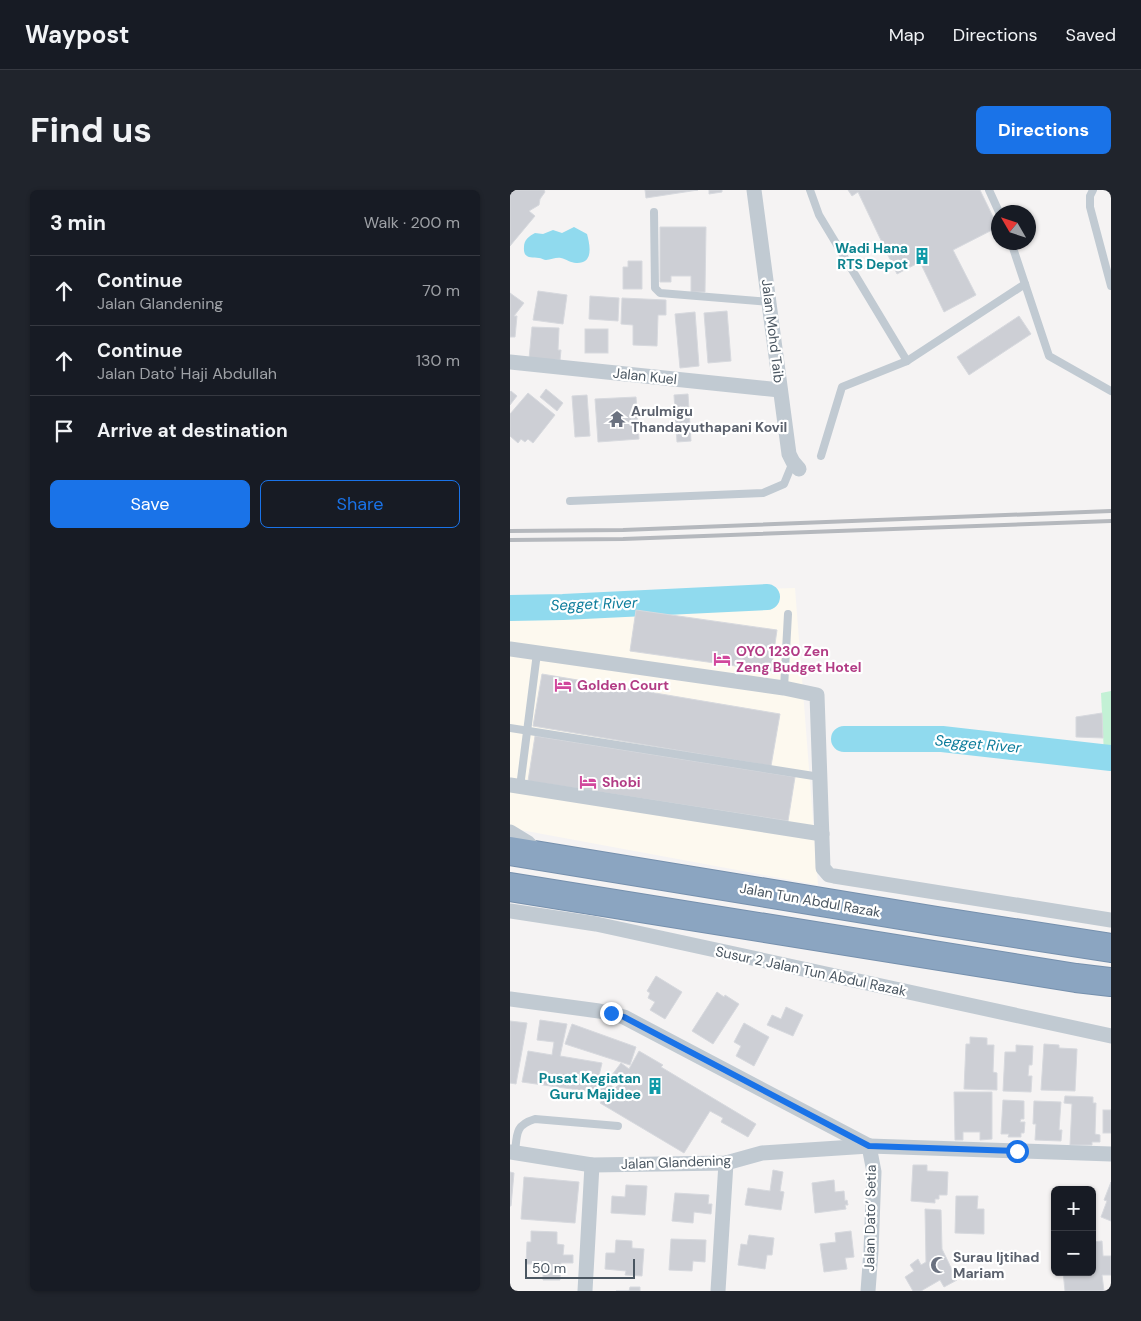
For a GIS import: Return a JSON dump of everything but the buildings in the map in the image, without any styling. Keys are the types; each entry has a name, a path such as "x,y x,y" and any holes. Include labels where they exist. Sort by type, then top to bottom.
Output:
{"highway":[{"name":"Jalan Tun Abdul Razak","path":"510,851 937,921 1109,947"},
{"path":"510,887 1076,978 1111,982"}],"street":[{"name":"Jalan Mohd Taib","path":"754,190 789,454 796,466"},
{"name":"Jalan Kuel","path":"510,362 780,390"},
{"path":"510,649 784,688 817,695 823,868 829,875 1110,917 1109,947"},
{"path":"515,786 822,834"},
{"path":"510,832 528,843 541,856"},
{"name":"Susur 2 Jalan Tun Abdul Razak","path":"510,911 596,924 1111,1036"},
{"path":"510,999 599,1011 624,1017 869,1146"},
{"name":"Jalan Glandening","path":"512,1152 592,1165 726,1163 762,1152 869,1146 1111,1154"},
{"name":"Jalan Dato’ Setia","path":"868,1291 874,1172 869,1146"},
{"path":"718,1291 726,1163"},
{"path":"585,1291 592,1165"}],"lane":[{"path":"810,190 819,215 907,361"},
{"path":"988,190 995,205"},
{"path":"1093,190 1090,196 1090,207 1111,286"},
{"path":"654,212 655,288 660,293 770,302"},
{"path":"1014,250 1050,356 1111,391"},
{"path":"821,456 842,387 907,361 1025,284"},
{"path":"570,501 763,493 784,484 796,466"},
{"path":"784,688 788,614"},
{"path":"515,786 527,730 537,653"},
{"path":"510,728 820,777"},
{"path":"512,1152 518,1130 524,1122 535,1119 618,1126"}],"shaded area":[{"path":"795,588 818,885 510,828 510,597"}],"green space":[{"path":"1111,691 1111,753 1104,754 1101,693"}],"water":[{"path":"574,227 587,234 589,253 586,260 576,263 559,258 545,260 528,257 525,254 525,242 533,234 543,234 553,230 562,233"}],"waterway":[{"name":"Segget River","path":"510,608 767,597"},
{"name":"Segget River","path":"844,739 942,739 1111,758"}],"railway":[{"path":"510,531 623,530 1111,511"},
{"path":"510,540 623,539 1111,521"}],"place":[{"name":"Wadi Hana RTS Depot","path":"922,256"},
{"name":"Arulmigu Thandayuthapani Kovil","path":"617,419"},
{"name":"OYO 1230 Zen Zeng Budget Hotel","path":"722,659"},
{"name":"Golden Court","path":"563,685"},
{"name":"Shobi","path":"588,782"},
{"name":"Pusat Kegiatan Guru Majidee","path":"655,1086"},
{"name":"Surau Ijtihad Mariam","path":"939,1265"}],"route":[{"path":"611,1013 624,1017 869,1146 1017,1151"}]}
